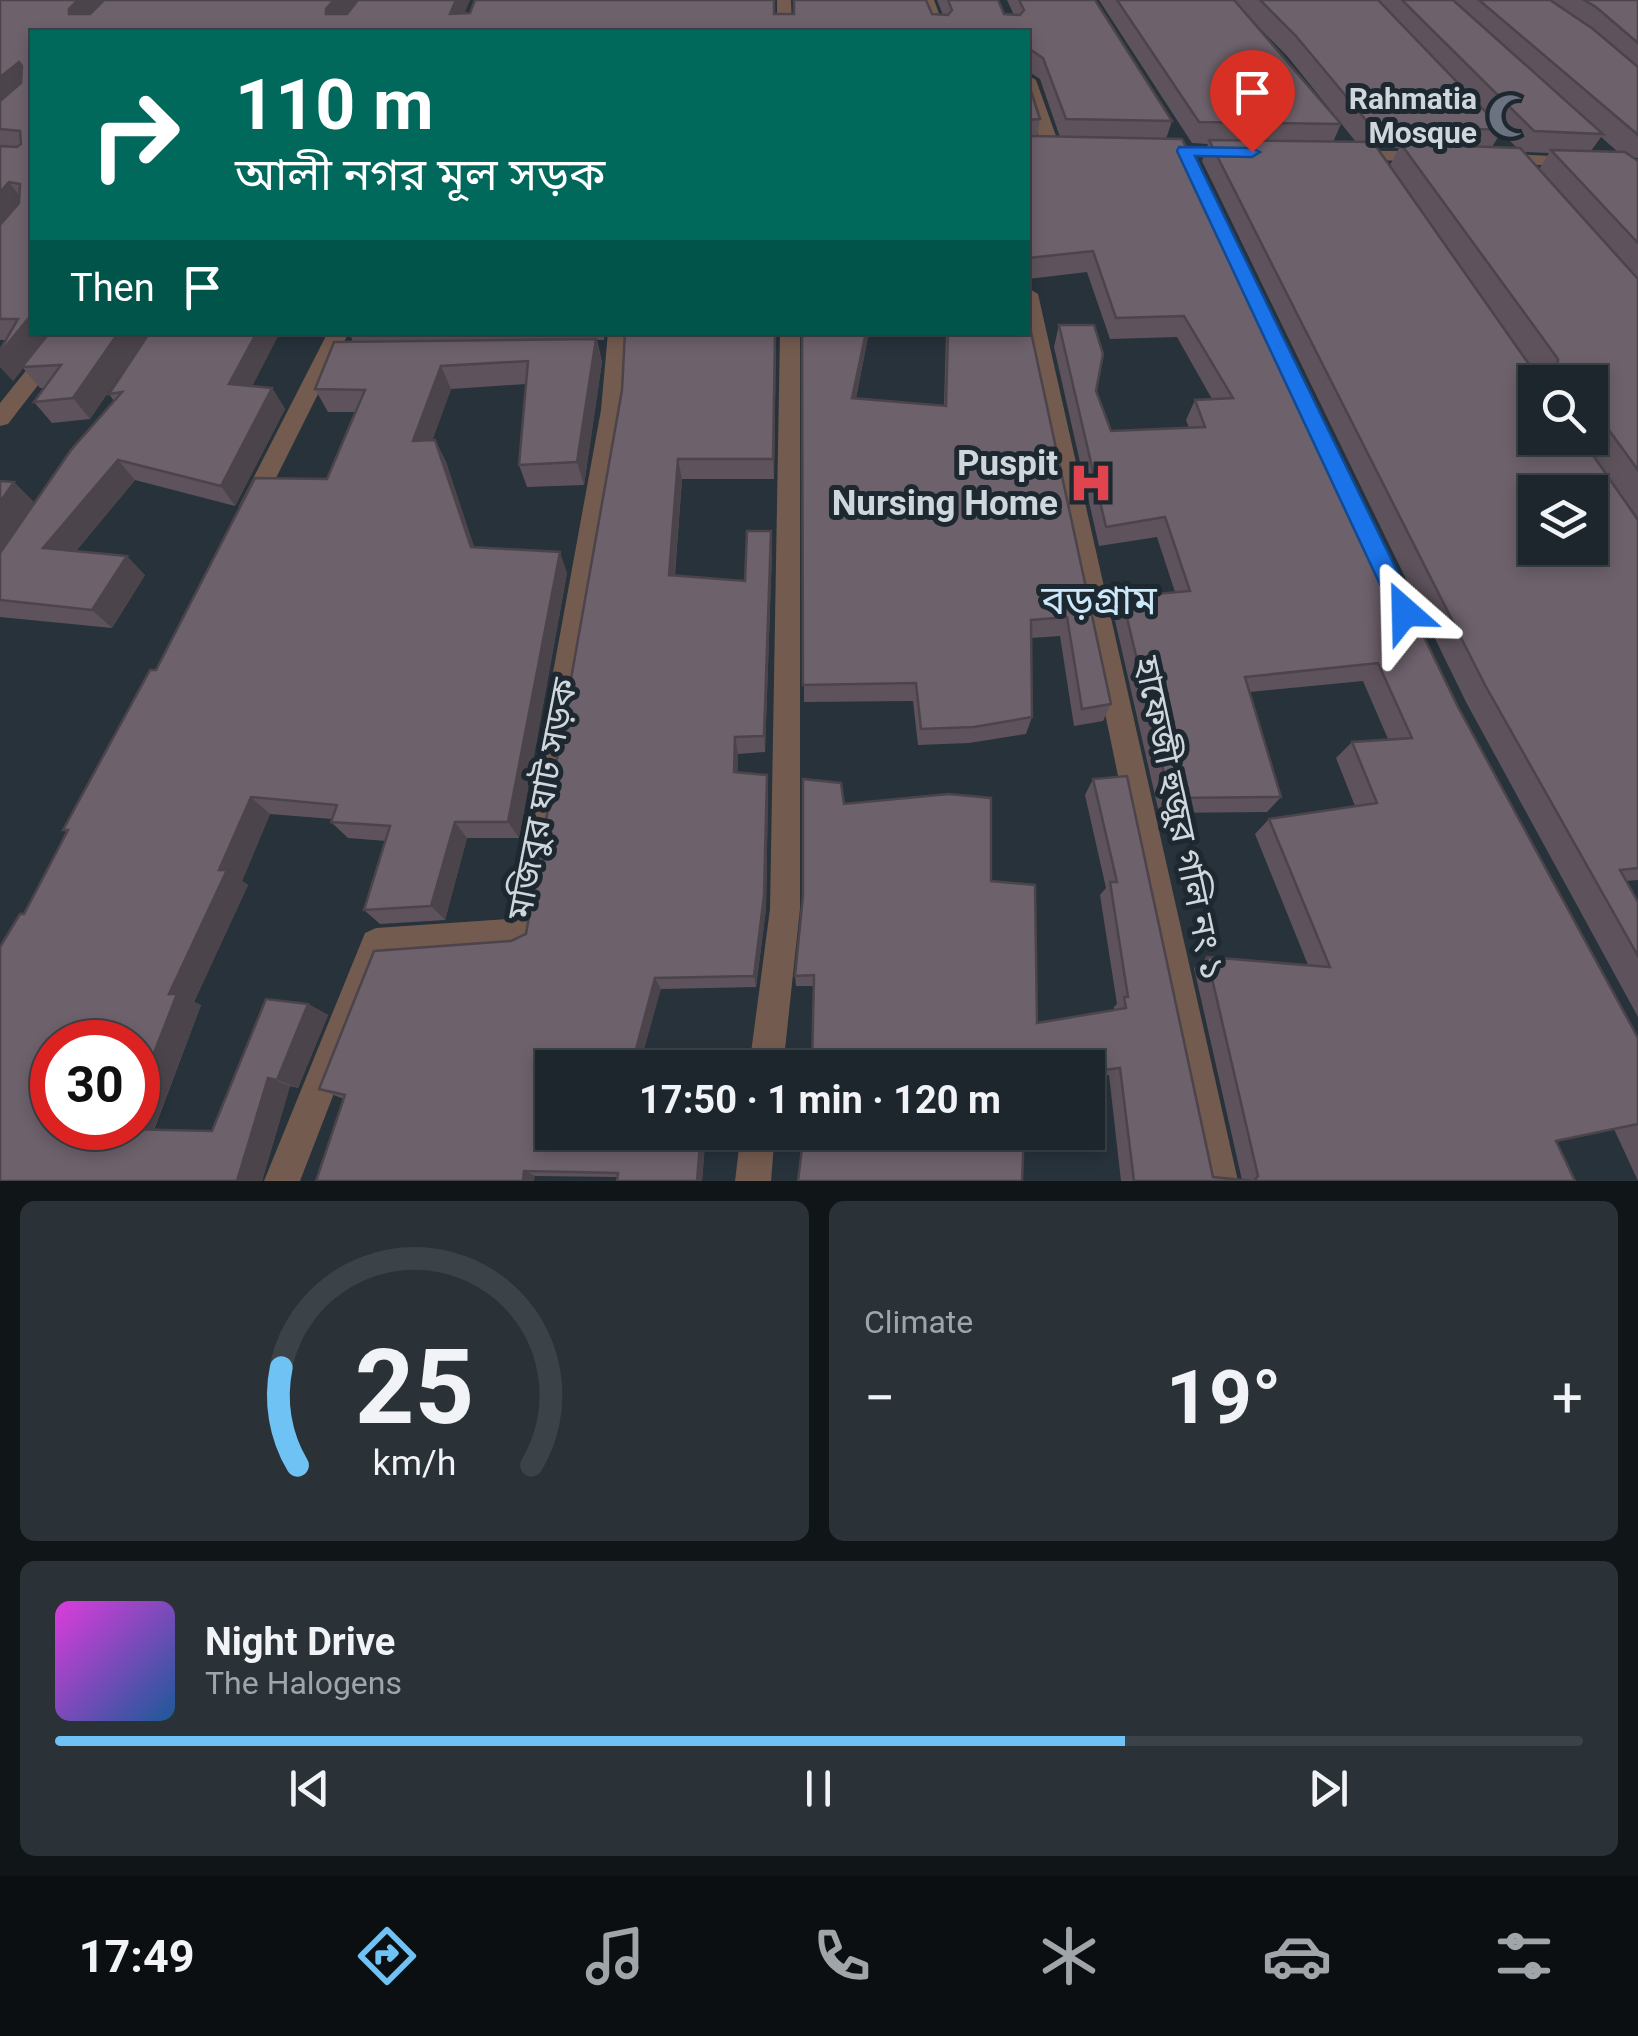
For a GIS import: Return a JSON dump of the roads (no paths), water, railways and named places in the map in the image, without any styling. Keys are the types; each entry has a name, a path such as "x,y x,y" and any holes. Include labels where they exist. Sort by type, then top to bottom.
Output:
{"street":[{"path":"784,0 784,30"},
{"path":"927,0 938,30"},
{"path":"1030,84 1061,150 1030,149"},
{"path":"1492,134 1540,187"},
{"path":"1179,142 1201,185"},
{"path":"1128,150 1179,142 1259,153"},
{"path":"1588,142 1638,185"},
{"path":"1356,155 1442,157"},
{"path":"1479,158 1638,166"},
{"name":"হাফেজী হুজুর গলি নং ১","path":"1030,303 1220,1181"},
{"path":"0,418 67,335"},
{"path":"768,1050 785,908 790,335"},
{"name":"মজিবুর ঘাট সড়ক","path":"282,1181 376,944 521,934 612,410 611,345"},
{"path":"238,531 339,347"},
{"path":"752,1181 756,1150"}],"place":[{"name":"Rahmatia Mosque","path":"1510,116"},
{"name":"Puspit Nursing Home","path":"1091,483"}],"district":[{"name":"বড়গ্রাম","path":"1099,600"}]}
